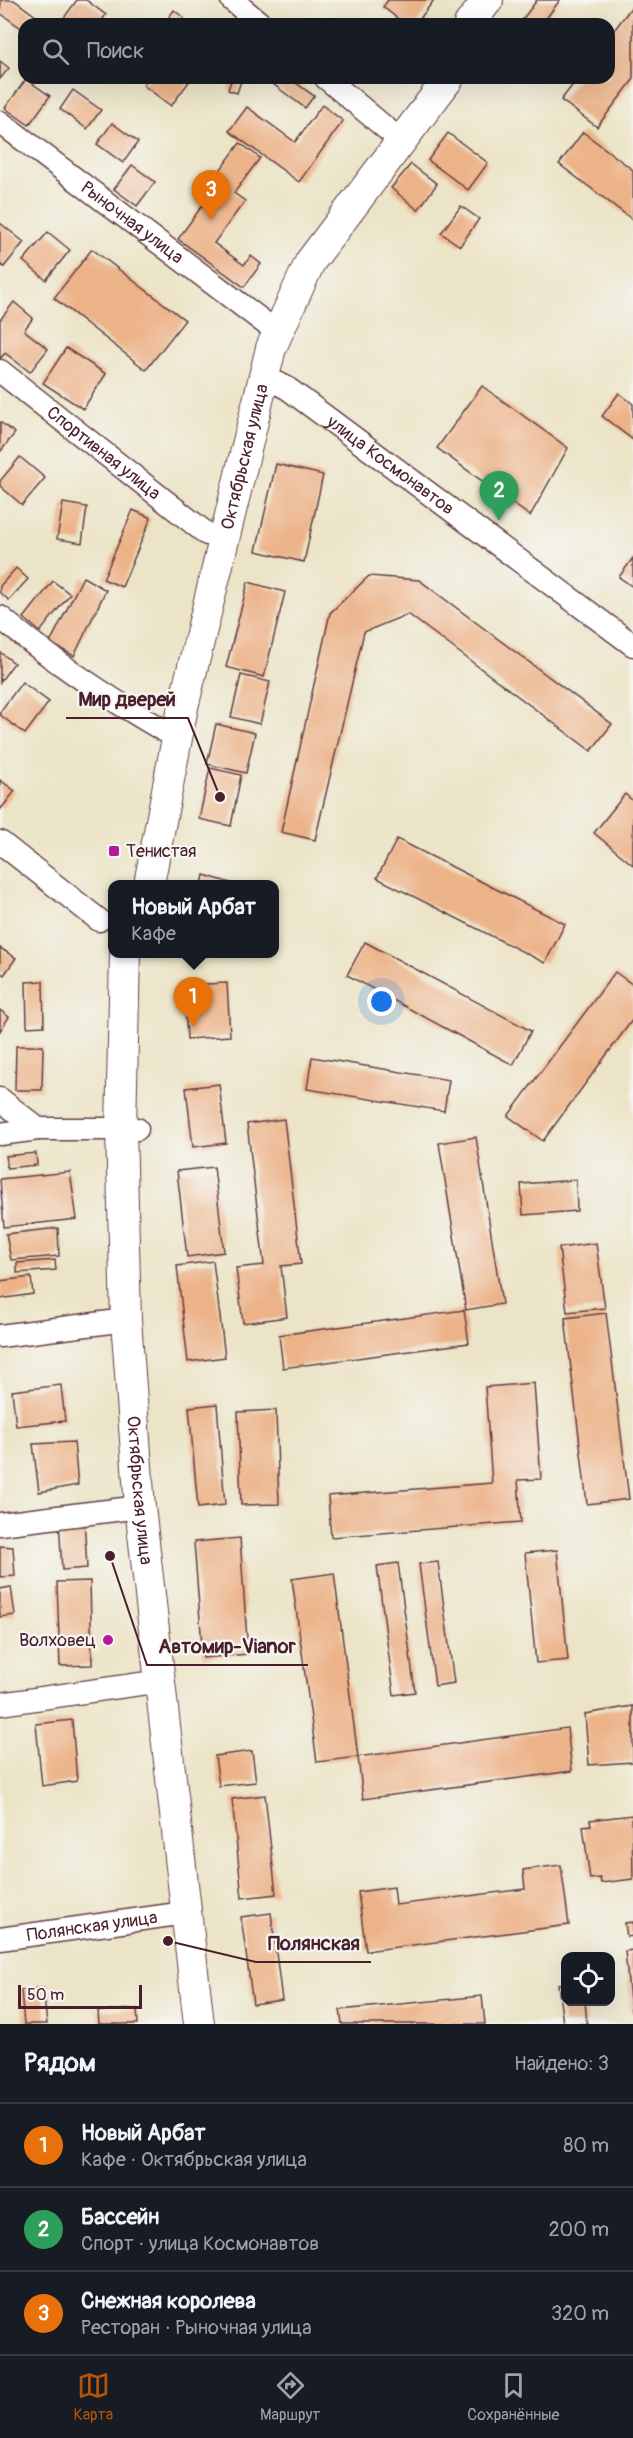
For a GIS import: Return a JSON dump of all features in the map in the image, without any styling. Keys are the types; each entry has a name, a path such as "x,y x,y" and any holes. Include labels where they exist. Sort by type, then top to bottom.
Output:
{"main road":[{"path":"474,18 488,0"},
{"path":"496,18 510,0"},
{"name":"Октябрьская улица","path":"150,880 183,707 271,348 310,262 394,135 424,84"},
{"name":"Октябрьская улица","path":"137,880 163,730 207,534 249,365 265,323 295,258 394,135 443,84"},
{"name":"Октябрьская улица","path":"125,958 129,1129 126,1320 140,1507 199,2024"},
{"name":"Октябрьская улица","path":"141,958 129,1129 174,1672 212,2024"}],"street":[{"path":"232,0 254,18"},
{"path":"333,84 394,135"},
{"name":"Рыночная улица","path":"0,122 265,323"},
{"name":"Спортивная улица","path":"0,370 207,534"},
{"name":"улица Космонавтов","path":"263,376 287,388 633,645"},
{"path":"0,617 37,648 73,673 112,700 163,730"},
{"path":"0,842 99,920"},
{"path":"0,1099 38,1129"},
{"path":"0,1134 38,1129 129,1129"},
{"path":"0,1336 126,1320"},
{"path":"0,1524 140,1507"},
{"path":"0,1704 161,1681"},
{"name":"Полянская улица","path":"0,1940 186,1913"}],"building":[{"path":"1,0 14,0 37,17 18,18 18,26 0,13"},
{"path":"77,0 86,0 106,15 104,18 64,18"},
{"path":"388,0 434,0 420,18 397,18 383,7"},
{"path":"537,0 560,0 546,18 524,18"},
{"path":"633,5 633,80 597,127 561,100 573,84 615,84 615,29"},
{"path":"174,10 184,18 168,18"},
{"path":"0,61 9,68 0,79"},
{"path":"22,84 33,84 50,96 29,125 5,108"},
{"path":"144,84 187,84 171,106"},
{"path":"230,84 240,84 237,93 228,90"},
{"path":"273,84 297,84 314,96 305,108"},
{"path":"73,90 101,110 87,129 60,109"},
{"path":"322,105 343,121 299,182 229,131 247,107 295,142"},
{"path":"112,123 138,142 123,163 97,144"},
{"path":"583,132 633,170 633,220 559,164"},
{"path":"448,133 488,163 468,190 428,160"},
{"path":"240,143 260,158 234,193 245,201 214,243 244,265 251,256 261,264 244,287 178,239 220,181 215,177"},
{"path":"411,164 437,184 418,210 391,188"},
{"path":"132,165 155,182 137,206 114,189"},
{"path":"461,206 479,219 460,246 441,233"},
{"path":"0,223 24,242 4,267 0,264"},
{"path":"48,232 70,250 46,280 23,261"},
{"path":"92,249 185,320 146,370 54,298"},
{"path":"14,302 33,318 24,330 48,349 30,372 5,353 0,359 0,320"},
{"path":"66,348 106,374 83,409 43,383"},
{"path":"482,386 568,448 530,516 437,448"},
{"path":"619,393 633,404 633,440 602,416"},
{"path":"0,422 15,433 0,452"},
{"path":"20,457 45,478 22,505 0,486 0,481"},
{"path":"276,464 323,475 304,562 256,551"},
{"path":"63,503 87,507 82,543 57,539"},
{"path":"133,510 151,518 122,587 103,579"},
{"path":"633,558 633,587 619,577"},
{"path":"16,568 28,579 9,600 0,593 0,586"},
{"path":"369,576 419,580 612,724 591,751 408,614 364,632 315,840 281,832 330,613"},
{"path":"83,577 106,590 74,656 50,643"},
{"path":"53,581 70,594 40,632 24,618"},
{"path":"248,582 285,592 264,677 226,667"},
{"path":"0,652 14,663 0,682"},
{"path":"241,675 270,682 260,724 231,717"},
{"path":"22,682 49,702 25,734 0,715"},
{"path":"216,724 255,733 246,773 207,764"},
{"path":"210,768 241,775 231,826 199,819"},
{"path":"0,780 15,791 0,810"},
{"path":"625,794 633,801 633,865 594,833"},
{"path":"397,839 565,924 545,963 377,878"},
{"path":"204,875 221,880 203,880"},
{"path":"365,942 531,1031 513,1065 347,975"},
{"path":"0,948 16,958 4,975 0,972"},
{"path":"615,972 633,985 633,1019 543,1141 508,1116"},
{"path":"43,981 44,1026 27,1027 26,982"},
{"path":"227,983 230,1036 187,1039 184,985"},
{"path":"0,1010 9,1017 0,1031"},
{"path":"16,1046 43,1046 42,1090 15,1090"},
{"path":"312,1057 449,1080 444,1111 307,1089"},
{"path":"219,1084 226,1143 193,1147 186,1088"},
{"path":"284,1119 301,1264 281,1266 287,1317 243,1323 236,1268 264,1265 247,1124"},
{"path":"476,1137 502,1304 466,1310 439,1143"},
{"path":"36,1153 37,1165 7,1168 5,1156"},
{"path":"214,1167 224,1252 187,1257 177,1171"},
{"path":"70,1172 77,1219 4,1227 0,1179"},
{"path":"576,1180 577,1211 523,1215 521,1184"},
{"path":"58,1228 59,1256 11,1260 6,1234"},
{"path":"596,1243 605,1308 567,1312 559,1248"},
{"path":"55,1260 56,1270 17,1273 17,1263"},
{"path":"213,1261 225,1357 188,1362 177,1266"},
{"path":"31,1277 33,1294 0,1299 0,1281"},
{"path":"464,1310 469,1343 283,1368 279,1335"},
{"path":"606,1313 629,1499 587,1504 565,1318"},
{"path":"534,1383 541,1479 518,1480 521,1522 331,1537 328,1496 492,1483 485,1387"},
{"path":"61,1385 65,1421 16,1426 12,1391"},
{"path":"217,1404 225,1505 198,1508 189,1407"},
{"path":"276,1410 279,1504 241,1505 238,1412"},
{"path":"74,1442 78,1485 39,1492 33,1444"},
{"path":"84,1518 87,1568 62,1570 59,1520"},
{"path":"240,1538 248,1654 203,1658 194,1542"},
{"path":"0,1546 13,1547 15,1576 0,1577"},
{"path":"557,1550 568,1660 536,1663 525,1553"},
{"path":"438,1562 454,1683 435,1686 419,1564"},
{"path":"398,1563 415,1692 394,1695 377,1566"},
{"path":"334,1573 358,1757 317,1762 292,1579"},
{"path":"90,1581 92,1665 60,1666 57,1582"},
{"path":"11,1587 15,1615 0,1617 0,1589"},
{"path":"633,1706 633,1762 589,1765 585,1714"},
{"path":"72,1720 77,1781 42,1786 36,1724"},
{"path":"567,1728 572,1771 363,1799 358,1757"},
{"path":"252,1751 256,1782 219,1786 215,1756"},
{"path":"265,1795 276,1894 242,1898 232,1799"},
{"path":"632,1815 633,1879 601,1883 600,1878 590,1879 583,1826 591,1825 590,1820"},
{"path":"561,1865 569,1925 366,1951 358,1892 394,1887 396,1905 525,1889 523,1870"},
{"path":"271,1913 282,2000 253,2004 241,1917"},
{"path":"633,1922 633,1936 627,1937 625,1923"},
{"path":"633,1950 633,2012 631,2012 625,1951"},
{"path":"558,1984 561,1984 561,2006 585,2006 587,2024 563,2024"},
{"path":"43,1988 47,2024 24,2024 21,1990"},
{"path":"482,1996 485,2024 342,2024 340,2010"},
{"path":"137,2009 138,2024 99,2024 98,2011"}],"place":[{"name":"Снежная королева","path":"211,220"},
{"name":"Бассейн","path":"499,521"},
{"name":"Мир дверей","path":"220,797"},
{"name":"Тенистая","path":"114,851"},
{"name":"Новый Арбат","path":"193,1027"},
{"name":"Автомир-Vianor","path":"110,1556"},
{"name":"Волховец","path":"108,1640"},
{"name":"Полянская","path":"168,1941"}]}
